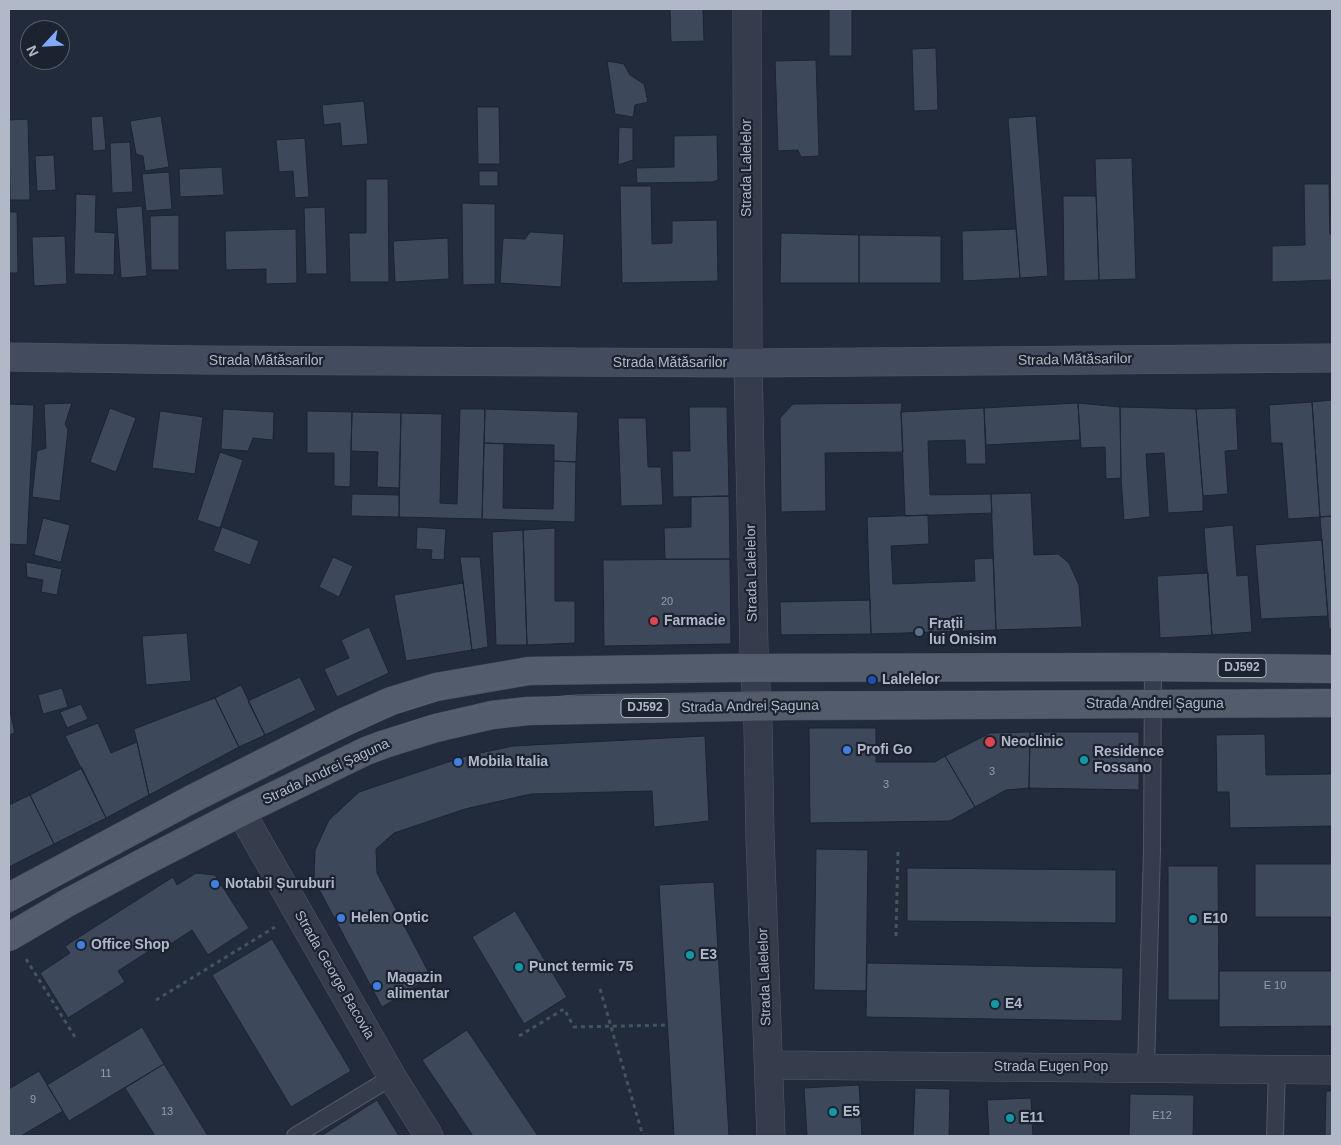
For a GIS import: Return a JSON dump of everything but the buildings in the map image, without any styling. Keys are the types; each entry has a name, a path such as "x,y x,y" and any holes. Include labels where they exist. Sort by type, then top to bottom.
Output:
{"main road":[{"name":"DJ592","path":"9,897 190,800 346,722 391,701 436,687 529,671 754,668 1153,667 1332,669"},
{"name":"Strada Andrei Șaguna","path":"17,947 67,903 241,812 366,751 407,737 492,715 528,711 758,706 1332,703"}],"street":[{"name":"Strada Lalelelor","path":"747,9 748,363 754,668 758,706 760,837 771,1136"},
{"name":"Strada Mătăsarilor","path":"9,357 748,363 1332,358"},
{"name":"Strada George Bacovia","path":"241,812 392,1077 429,1136"},
{"name":"Strada Eugen Pop","path":"769,1065 1332,1070"}],"lane":[{"path":"1146,1068 1152,849 1153,667"},
{"path":"1275,1136 1276,1069"},
{"path":"295,1136 392,1077"}],"path":[{"path":"896,936 898,851"},
{"path":"156,1000 299,912"},
{"path":"17,947 75,1037"},
{"path":"600,989 644,1136"},
{"path":"519,1036 564,1009 574,1027 667,1025"}],"tram line":[{"path":"9,913 205,802 395,714 455,695 471,692 527,684 573,682 731,680 1332,681"},
{"path":"9,926 211,817 401,725 429,716 505,701 576,695 756,692 1332,691"}],"place":[{"name":"Farmacie","path":"654,621"},
{"name":"Frații lui Onisim","path":"919,632"},
{"name":"Lalelelor","path":"872,680"},
{"name":"Neoclinic","path":"990,742"},
{"name":"Profi Go","path":"847,750"},
{"name":"Residence Fossano","path":"1084,760"},
{"name":"Mobila Italia","path":"458,762"},
{"name":"Notabil Șuruburi","path":"215,884"},
{"name":"Helen Optic","path":"341,918"},
{"name":"E10","path":"1193,919"},
{"name":"Office Shop","path":"81,945"},
{"name":"E3","path":"690,955"},
{"name":"Punct termic 75","path":"519,967"},
{"name":"Magazin alimentar","path":"377,986"},
{"name":"E4","path":"995,1004"},
{"name":"E5","path":"833,1112"},
{"name":"E11","path":"1010,1118"}]}
